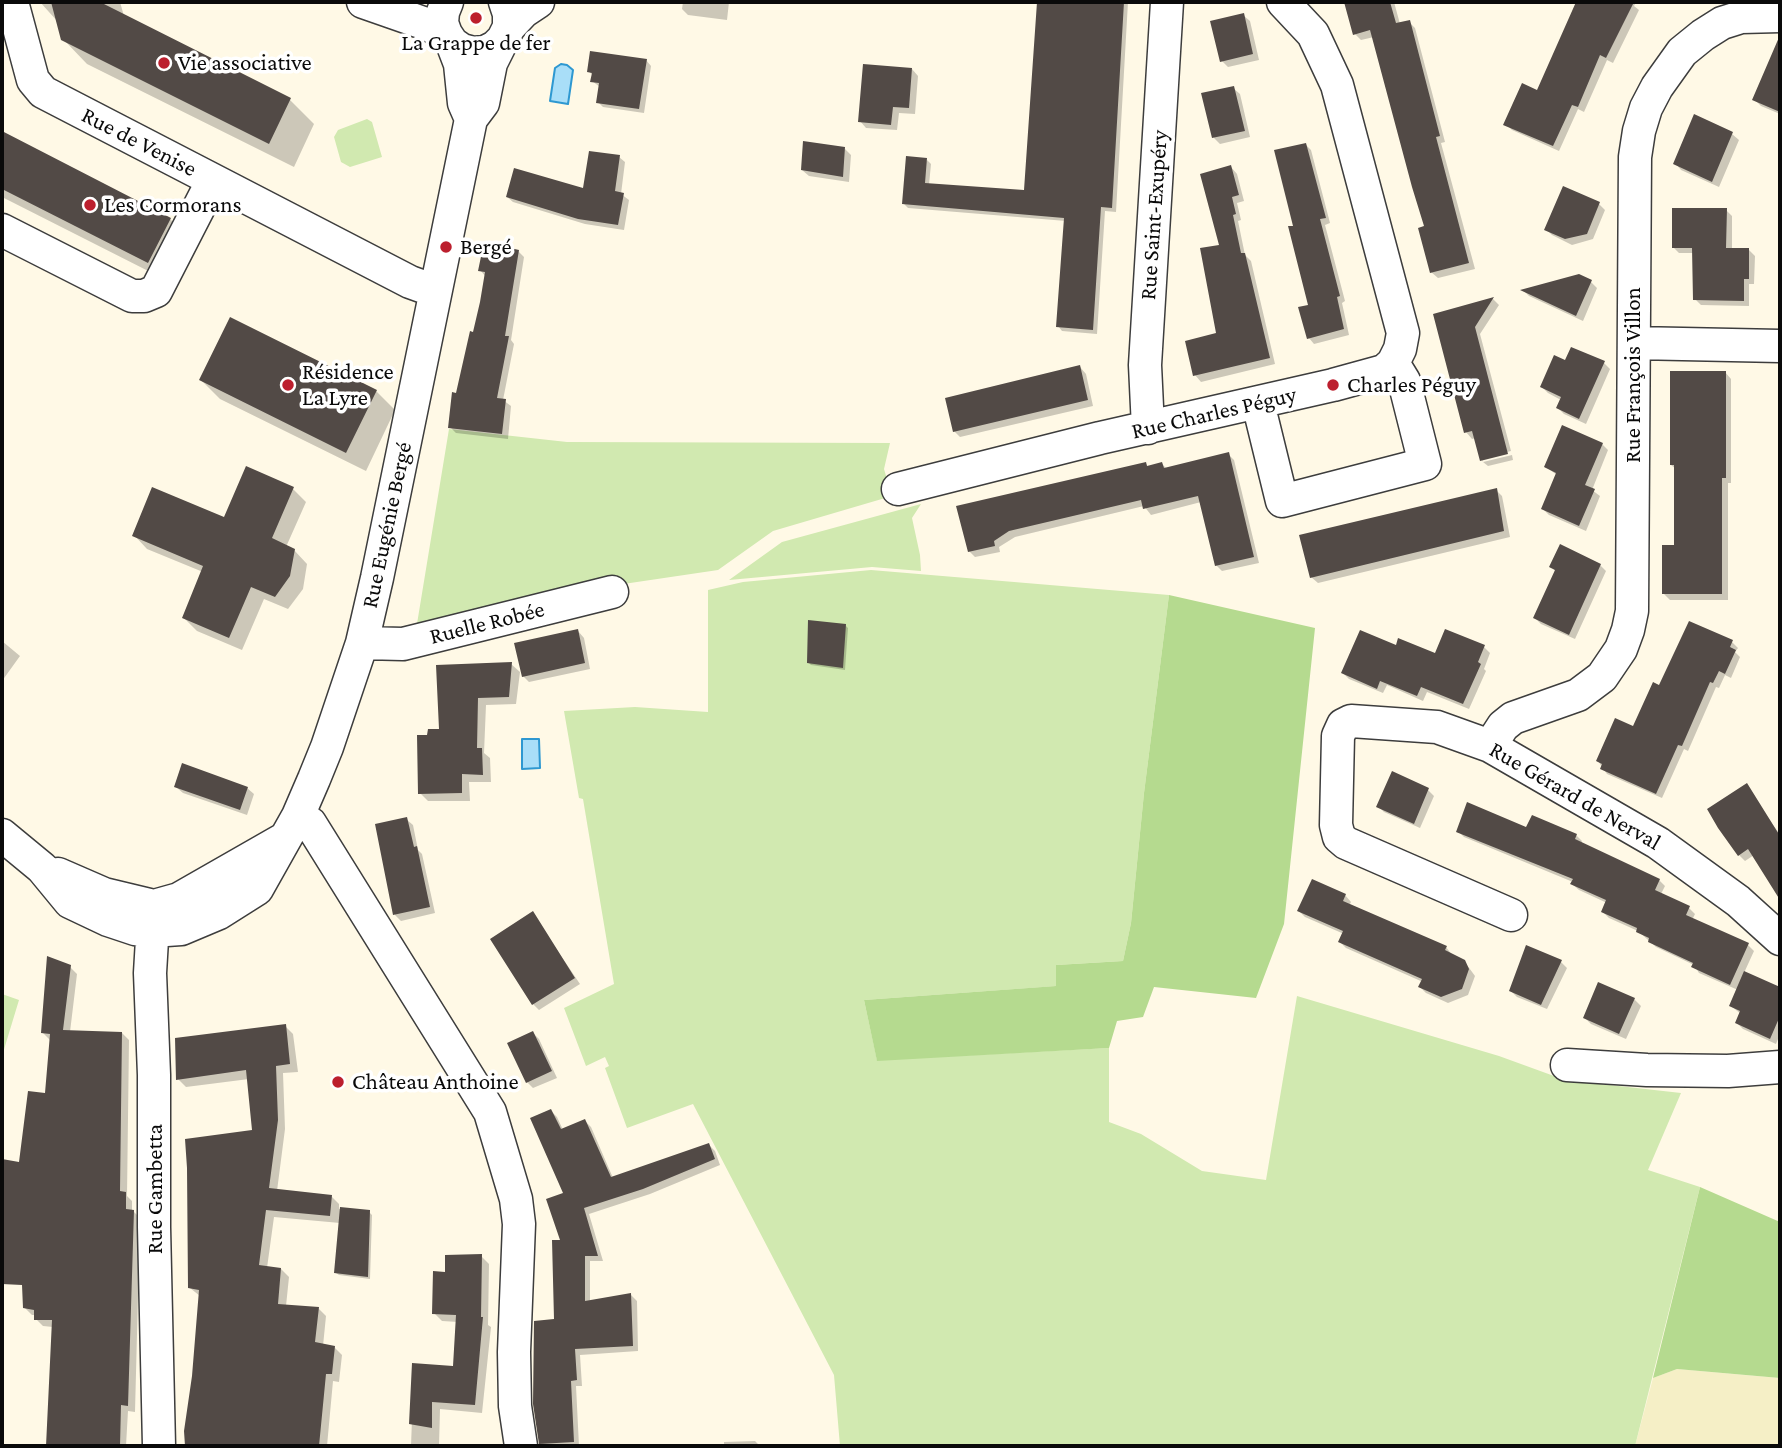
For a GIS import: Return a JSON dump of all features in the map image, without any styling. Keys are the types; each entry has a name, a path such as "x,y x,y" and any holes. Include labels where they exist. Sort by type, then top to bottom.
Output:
{"street":[{"name":"Rue de Venise","path":"12,2 37,87 410,282 435,291"},
{"path":"363,2 429,25 462,50 473,53 485,52 495,47 506,22"},
{"name":"Rue Eugénie Bergé","path":"447,2 442,23 460,64 464,103 471,119"},
{"name":"Rue Eugénie Bergé","path":"292,827 327,747 362,643 471,119 483,103 491,63 506,22 538,2"},
{"name":"Rue Saint-Exupéry","path":"1148,428 1145,365 1167,2"},
{"path":"1258,403 1282,501 1425,464 1404,381 1393,363 1400,349 1403,333 1337,85 1313,34 1283,2"},
{"name":"Rue François Villon","path":"1490,746 1503,726 1513,718 1578,695 1602,677 1621,649 1628,630 1632,611 1634,157 1646,108 1657,87 1682,52 1703,35 1722,23 1741,17 1780,16"},
{"path":"2,230 132,296 144,296 156,291 213,180"},
{"path":"1634,343 1780,346"},
{"name":"Rue Charles Péguy","path":"898,489 1384,371 1393,363"},
{"name":"Ruelle Robée","path":"362,643 403,644 612,592"},
{"name":"Rue Gérard de Nerval","path":"1511,915 1346,843 1339,837 1336,825 1338,736 1343,725 1351,721 1437,727 1490,746 1658,843 1738,901 1780,939"},
{"path":"2,835 42,868 71,902 108,920 153,919 179,899 292,827 310,823 490,1112 516,1199 519,1224 514,1361 521,1446"},
{"name":"Rue Gambetta","path":"153,919 150,973 155,1075 154,1227 159,1446"},
{"path":"1567,1065 1661,1071 1728,1071 1780,1067"}],"shaded area":[{"path":"1677,1369 1780,1378 1780,1446 1635,1446 1653,1378"}],"green space":[{"path":"367,119 372,122 382,157 350,167 341,162 334,137 338,130"},
{"path":"449,429 567,442 890,443 884,469 892,496 773,531 718,570 610,586 415,636"},
{"path":"921,504 912,518 921,571 872,567 729,580 782,542"},
{"path":"871,570 1169,595 1131,923 1123,961 1056,965 1057,986 864,1000 877,1060 1109,1048 1109,1122 1141,1134 1202,1171 1266,1180 1297,996 1499,1056 1565,1080 1681,1093 1648,1170 1700,1187 1635,1446 840,1446 834,1375 693,1104 627,1128 605,1068 609,1066 605,1057 586,1066 564,1008 614,984 583,799 579,798 564,711 635,707 708,712 708,590 743,582"},
{"path":"1169,595 1315,628 1284,924 1256,998 1154,987 1143,1017 1117,1021 1109,1048 877,1061 864,1000 1056,986 1056,965 1123,961 1131,923"},
{"path":"2,994 19,1000 2,1056"},
{"path":"1700,1187 1780,1222 1780,1378 1677,1369 1653,1378"}],"water":[{"path":"561,64 573,70 568,104 550,101 555,68"},
{"path":"522,739 539,739 540,768 522,769"}],"building":[{"path":"51,2 100,2 291,98 269,144 61,40"},
{"path":"1037,2 1124,2 1112,208 1101,207 1093,330 1056,327 1064,218 902,204 906,156 927,158 925,183 1024,190"},
{"path":"1344,2 1390,2 1396,23 1410,20 1440,136 1436,137 1469,263 1430,273 1418,228 1424,226 1370,30 1353,35"},
{"path":"1576,2 1634,2 1606,58 1600,55 1578,107 1572,105 1553,146 1503,125 1522,83 1537,90"},
{"path":"1244,13 1253,54 1220,62 1210,21"},
{"path":"1780,35 1780,112 1752,100"},
{"path":"590,51 647,59 639,109 596,103 599,83 590,82 592,73 587,72"},
{"path":"863,64 912,68 909,108 893,107 891,125 858,122"},
{"path":"1234,86 1245,131 1212,138 1201,93"},
{"path":"1694,114 1733,132 1712,182 1673,164"},
{"name":"Les Cormorans","path":"2,131 171,218 148,263 2,189"},
{"path":"803,141 845,147 843,177 801,170"},
{"path":"1306,143 1326,218 1320,219 1340,296 1337,297 1344,329 1307,339 1298,307 1308,305 1288,226 1293,226 1274,150"},
{"path":"589,151 620,155 615,191 624,193 618,225 578,219 506,197 514,168 583,188"},
{"path":"1231,165 1239,195 1232,197 1236,214 1233,215 1270,358 1193,376 1185,341 1216,333 1200,248 1219,245 1200,174"},
{"path":"1563,186 1600,202 1587,234 1565,239 1544,230"},
{"path":"1672,208 1727,208 1726,248 1749,248 1749,279 1744,279 1744,301 1693,300 1692,248 1672,248"},
{"path":"484,242 519,250 505,336 509,336 497,398 506,399 502,434 448,428 452,392 456,393 470,331 473,332 480,302 485,272 478,271"},
{"path":"1579,274 1592,280 1576,316 1520,290"},
{"path":"1494,297 1475,327 1508,454 1480,461 1472,431 1464,433 1433,314"},
{"name":"Résidence La Lyre","path":"230,317 377,390 346,453 199,380"},
{"path":"1571,347 1605,361 1579,419 1556,408 1561,397 1540,387 1554,355 1565,360"},
{"path":"1080,365 1088,400 953,432 945,398"},
{"path":"1670,371 1726,371 1722,594 1662,594 1662,545 1674,545 1674,465 1670,465"},
{"path":"1562,425 1603,443 1585,485 1595,489 1579,526 1541,509 1556,473 1544,467"},
{"path":"1229,452 1254,557 1215,566 1198,496 1143,509 1141,500 1009,531 994,541 995,546 968,552 956,506 1146,462 1147,466 1162,462 1164,468"},
{"path":"246,466 294,487 272,538 295,549 290,576 275,597 251,587 229,638 182,618 203,566 132,536 152,487 224,517"},
{"path":"1497,488 1504,531 1310,578 1299,535"},
{"path":"1560,544 1601,564 1569,635 1533,618 1555,570 1549,567"},
{"path":"808,620 846,624 843,668 807,663"},
{"path":"1689,621 1733,640 1730,647 1736,650 1725,674 1719,671 1713,683 1710,682 1682,746 1678,745 1656,794 1600,769 1602,764 1596,761 1615,718 1633,726 1653,682 1659,685"},
{"path":"578,629 585,663 522,677 514,643"},
{"path":"1445,629 1485,645 1478,662 1481,664 1463,704 1421,687 1417,696 1380,681 1377,689 1341,673 1360,630 1396,645 1398,638 1435,653"},
{"path":"512,662 509,697 478,698 477,748 482,748 483,775 462,774 462,793 418,794 417,735 427,735 428,729 439,729 436,665"},
{"path":"182,763 248,787 240,810 174,787"},
{"path":"1392,771 1429,788 1414,824 1376,807"},
{"path":"1747,783 1780,836 1780,900 1748,849 1738,856 1707,809"},
{"path":"1467,802 1526,827 1532,815 1577,834 1575,839 1660,879 1655,890 1690,906 1686,915 1749,943 1730,985 1691,967 1693,963 1648,942 1649,938 1636,932 1637,928 1601,912 1606,900 1570,884 1573,879 1456,832"},
{"path":"407,817 414,847 417,846 430,907 393,915 375,824"},
{"path":"1312,879 1346,894 1343,901 1447,946 1445,950 1465,960 1469,969 1462,989 1441,997 1418,987 1422,979 1338,942 1343,931 1297,911"},
{"path":"533,911 575,978 532,1005 490,939"},
{"path":"1526,945 1562,960 1541,1005 1509,991"},
{"path":"47,956 71,965 63,1030 122,1032 120,1191 126,1192 126,1209 134,1210 128,1406 121,1405 120,1446 46,1446 52,1320 34,1320 34,1310 23,1308 22,1285 2,1284 2,1159 19,1162 28,1091 45,1093 50,1034 41,1033"},
{"path":"1744,971 1780,987 1780,1016 1770,1039 1735,1023 1740,1011 1729,1006"},
{"path":"1598,982 1635,998 1619,1034 1583,1018"},
{"path":"286,1024 290,1064 276,1066 278,1120 269,1188 332,1195 330,1216 266,1210 259,1265 281,1268 278,1304 319,1307 315,1342 335,1346 332,1374 326,1374 319,1446 185,1446 184,1431 192,1376 199,1290 188,1288 185,1139 252,1130 246,1070 176,1080 175,1038"},
{"path":"533,1031 552,1071 526,1083 507,1043"},
{"path":"551,1109 561,1129 585,1119 611,1177 709,1143 715,1159 643,1189 584,1208 598,1256 585,1256 585,1301 631,1293 633,1346 575,1349 577,1380 571,1381 574,1442 539,1444 533,1404 534,1321 554,1319 552,1240 560,1240 546,1199 563,1193 530,1118"},
{"path":"340,1207 370,1210 368,1277 334,1273"},
{"path":"482,1254 483,1317 475,1405 432,1402 432,1428 409,1424 412,1363 453,1366 456,1315 432,1314 433,1271 445,1272 445,1255"}],"place":[{"name":"La Grappe de fer","path":"476,18"},
{"name":"Vie associative","path":"164,63"},
{"name":"Les Cormorans","path":"90,205"},
{"name":"Bergé","path":"446,247"},
{"name":"Résidence La Lyre","path":"288,385"},
{"name":"Charles Péguy","path":"1333,385"},
{"name":"Château Anthoine","path":"338,1082"}]}
